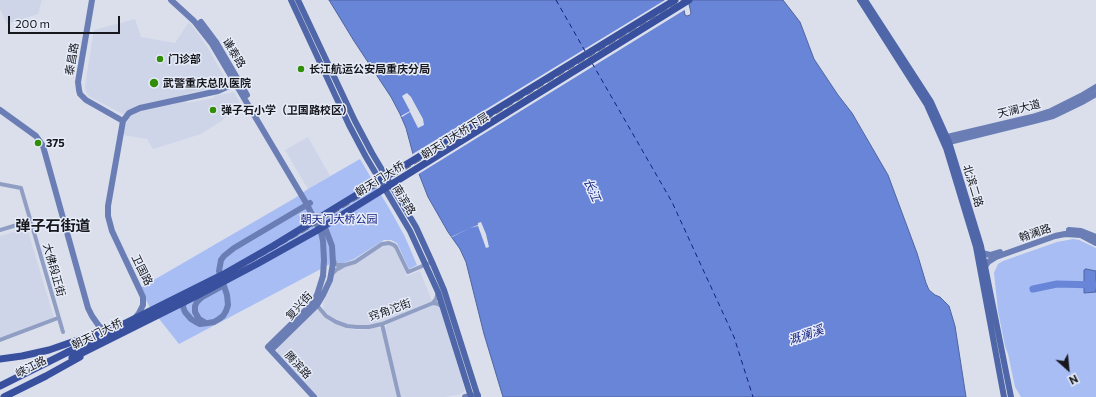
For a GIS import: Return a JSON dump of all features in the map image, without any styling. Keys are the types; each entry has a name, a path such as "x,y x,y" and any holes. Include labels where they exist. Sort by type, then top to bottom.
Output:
{"highway":[{"name":"朝天门大桥","path":"71,357 127,322 224,274 311,223 675,0"},
{"name":"朝天门大桥","path":"71,357 95,347 196,296 316,231 689,0"},
{"path":"0,358 22,356 49,350 127,322"},
{"path":"4,397 71,357"},
{"name":"峡江路","path":"0,386 71,357"},
{"name":"峡江路","path":"0,395 71,357"}],"main road":[{"name":"泰昌路","path":"92,0 78,82 80,94 86,100 123,121"},
{"name":"谦泰路","path":"171,0 194,21 204,33 237,82"},
{"name":"谦泰路","path":"177,0 197,18 216,42 237,82 309,204"},
{"name":"南滨路","path":"291,0 349,125 366,157 410,231 426,265 443,307 469,397"},
{"name":"南滨路","path":"297,0 307,17 355,121 372,154 416,227 432,262 444,290 478,396"},
{"name":"朝天门大桥下层","path":"208,323 200,324 196,322 187,316 183,307 184,298 194,287 304,225 672,0"},
{"name":"朝天门大桥下层","path":"208,323 199,319 195,312 195,306 202,297 318,233 694,0"},
{"name":"北滨二路","path":"860,0 927,105 945,140 976,247 1004,397"},
{"name":"北滨二路","path":"865,0 931,102 945,140 981,246 984,268 1011,397"},
{"path":"123,121 125,116 140,108 218,91 228,88 237,82"},
{"name":"天澜大道","path":"945,140 1051,111 1096,87"},
{"name":"天澜大道","path":"945,140 1053,116 1096,94"},
{"name":"卫国路","path":"0,110 36,136 43,146 88,308 98,326 110,330 120,328 134,320 143,305 144,297 112,230 108,216 108,206 123,121"},
{"path":"208,323 214,322 223,316 228,305 227,295 220,271 221,260 224,256 234,248 309,204"},
{"name":"复兴街","path":"270,348 323,295 330,277 333,255 330,238 309,204"},
{"name":"复兴街","path":"309,204 318,224 323,241 323,276 315,303"},
{"name":"翰澜路","path":"982,253 994,254 1044,235 1065,230 1081,231 1096,237"},
{"name":"翰澜路","path":"984,268 988,262 996,257 1055,236 1066,234 1081,236 1096,243"},
{"path":"323,276 325,281 330,277"},
{"name":"腾滨路","path":"270,348 314,397"},
{"path":"469,397 478,396"}],"street":[{"name":"大佛段正街","path":"0,184 20,188 63,332"},
{"path":"0,230 30,221"},
{"path":"330,277 336,270 355,262 382,244 389,242 396,247 408,272 432,262"},
{"path":"333,255 334,261 337,265 345,265"},
{"path":"438,292 433,303 443,307"},
{"name":"窍角沱街","path":"315,303 326,316 336,322 347,326 357,327 369,327 382,324 433,303"},
{"path":"0,340 58,318"},
{"path":"382,324 399,397"}],"shaded area":[{"path":"0,0 42,0 38,14 7,24 0,9"},
{"name":"武警重庆总队医院","path":"135,19 141,37 175,43 189,22 208,48 225,78 223,84 219,87 185,94 187,103 214,98 214,96 234,92 242,107 201,134 153,149 147,139 123,135 128,119 121,113 90,97 86,92 85,86 94,30"},
{"path":"308,137 330,176 308,189 285,150"},
{"path":"27,228 55,321 0,342 0,236"},
{"path":"387,244 394,247 407,276 420,271 432,301 382,322 369,325 347,324 336,320 324,312 323,303 330,288 334,274 356,263"},
{"path":"433,305 441,308 465,390 461,394 446,397 401,397 385,329 387,324"},
{"path":"313,310 318,310 325,318 346,328 358,330 378,327 382,330 397,397 316,397 277,353 278,347"}],"green space":[{"name":"朝天门大桥公园","path":"360,159 405,237 417,265 409,269 397,243 391,240 384,240 354,259 344,263 339,263 336,261 179,344 149,306 140,288"},
{"path":"1073,239 1079,240 1096,248 1096,397 1021,397 1015,387 1005,346 998,311 994,273 998,264 1003,261 1057,242"}],"water":[{"name":"长江","path":"329,0 682,0 685,15 687,16 691,13 688,0 783,0 800,22 814,59 852,113 888,175 929,290 940,297 949,306 955,326 966,397 503,397 484,334 466,262 460,249 448,232 428,197 417,169 406,128 400,114 391,97"},
{"path":"1084,270 1096,271 1096,292 1084,293"}],"pier":[{"path":"665,0 684,0 686,9 417,175 411,155"},
{"path":"407,93 411,97 423,119 424,125 418,128 410,112 402,117 401,116 410,111 402,96"},
{"path":"481,222 489,247 486,248 478,226 470,228"}],"waterway":[{"name":"溉澜溪","path":"1033,289 1057,284 1096,285"}],"ferry route":[{"path":"556,0 585,51"},
{"path":"592,63 672,202 734,337 753,397"}],"railway":[{"path":"229,275 305,231 682,0"}],"place":[{"name":"门诊部","path":"160,59"},
{"name":"长江航运公安局重庆分局","path":"301,69"},
{"name":"武警重庆总队医院","path":"154,83"},
{"name":"弹子石小学（卫国路校区）","path":"213,110"},
{"name":"375","path":"38,143"}],"district":[{"name":"弹子石街道","path":"53,226"}]}
